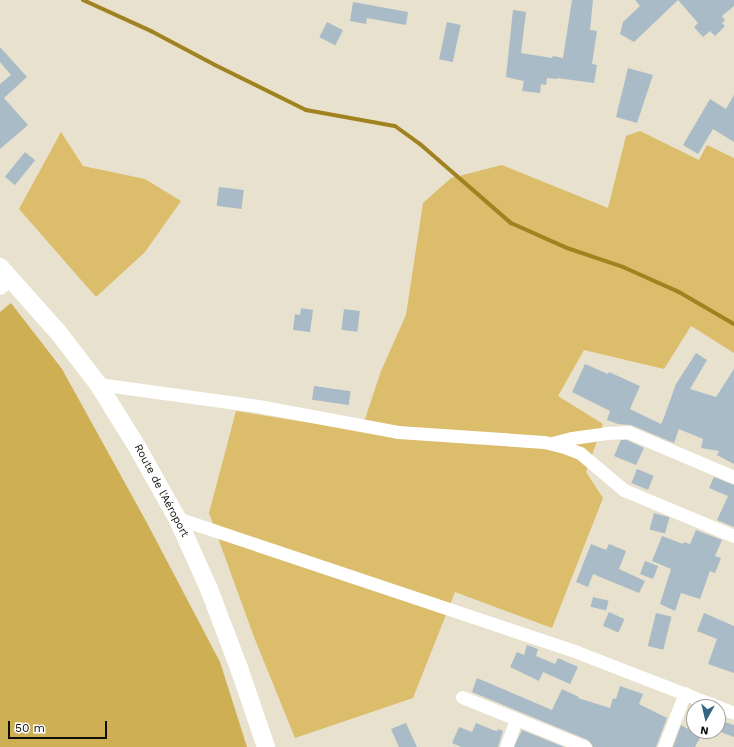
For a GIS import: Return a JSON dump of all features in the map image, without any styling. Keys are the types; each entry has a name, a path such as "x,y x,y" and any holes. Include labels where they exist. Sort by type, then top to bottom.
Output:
{"main road":[{"name":"Route de l'Aéroport","path":"4,278 58,332 98,384 136,445 177,518 237,660 266,747"}],"street":[{"path":"98,384 258,406 398,432 551,444 580,453 624,490 734,536"},
{"path":"551,444 572,438 628,432 734,477"},
{"path":"177,518 576,652 734,713"},
{"path":"664,747 685,693"},
{"path":"462,697 585,747"},
{"path":"506,747 516,719"}],"shaded area":[{"path":"640,131 699,160 707,145 734,158 734,353 691,326 664,369 584,350 558,396 603,424 586,472 603,498 552,628 455,592 413,698 295,738 254,637 209,513 236,411 361,431 381,371 406,315 423,203 451,178 502,165 608,208 626,136"},
{"path":"61,132 83,166 145,179 181,201 145,252 96,297 19,209"},
{"path":"11,303 62,369 147,523 220,662 247,747 0,747 0,312"}],"building":[{"path":"572,0 593,0 590,30 597,31 592,64 597,65 594,83 547,78 546,85 541,84 540,93 522,91 524,81 506,77 513,10 526,12 521,53 552,58 553,56 563,58"},
{"path":"635,0 678,0 634,42 620,34 623,22 640,6"},
{"path":"678,0 734,0 734,6 722,16 725,20 722,23 725,26 715,36 710,31 703,37 694,27 698,23"},
{"path":"353,2 408,12 406,25 367,18 366,24 350,21"},
{"path":"327,22 343,30 335,45 319,37"},
{"path":"447,22 461,25 453,62 439,59"},
{"path":"0,47 27,77 4,98 28,125 0,149 0,84 11,75 0,62"},
{"path":"628,68 653,75 637,123 616,117"},
{"path":"734,95 734,142 713,129 698,154 683,145 710,99 726,109"},
{"path":"25,152 35,160 15,185 5,177"},
{"path":"219,187 244,190 241,209 217,206"},
{"path":"301,308 313,310 310,332 293,330 295,314 300,315"},
{"path":"344,309 360,311 357,332 341,330"},
{"path":"696,353 707,360 690,389 716,397 734,369 734,464 717,455 719,451 701,448 703,439 679,429 674,443 631,425 618,424 607,420 610,411 572,392 585,364 608,374 609,372 640,386 630,409 661,424 676,384"},
{"path":"314,386 351,391 349,405 312,400"},
{"path":"621,440 627,440 644,448 636,465 614,456"},
{"path":"637,469 654,476 648,490 631,483"},
{"path":"714,477 734,485 734,527 717,520 728,496 709,488"},
{"path":"654,513 669,517 665,534 650,529"},
{"path":"696,530 722,540 715,556 721,558 715,573 710,571 700,599 681,593 675,611 660,604 671,569 652,561 662,536 683,544 684,542 690,544"},
{"path":"591,544 606,550 609,544 626,551 619,569 645,581 639,593 593,574 588,587 576,582"},
{"path":"645,561 658,566 653,579 640,574"},
{"path":"593,597 609,601 606,611 591,607"},
{"path":"609,612 625,619 618,633 603,626"},
{"path":"656,613 672,617 663,650 648,646"},
{"path":"704,613 734,626 734,673 708,664 717,639 697,631"},
{"path":"527,645 538,649 536,656 555,664 558,658 578,667 570,684 543,672 539,681 510,667 517,652 524,655"},
{"path":"477,678 552,710 562,689 579,697 578,698 610,708 613,698 616,699 620,686 643,694 639,704 667,718 656,747 593,747 588,740 472,692"},
{"path":"726,722 734,725 734,737 726,734"},
{"path":"406,723 417,747 399,747 391,729"},
{"path":"476,723 493,730 497,731 498,729 503,731 498,747 461,747 452,743 459,727 472,732"},
{"path":"681,725 686,728 686,739 699,739 695,747 673,747"},
{"path":"522,730 564,747 514,747"}],"waterway":[{"path":"83,0 151,31 215,65 306,110 395,126 420,144 511,223 567,248 623,267 679,292 734,324"}]}
